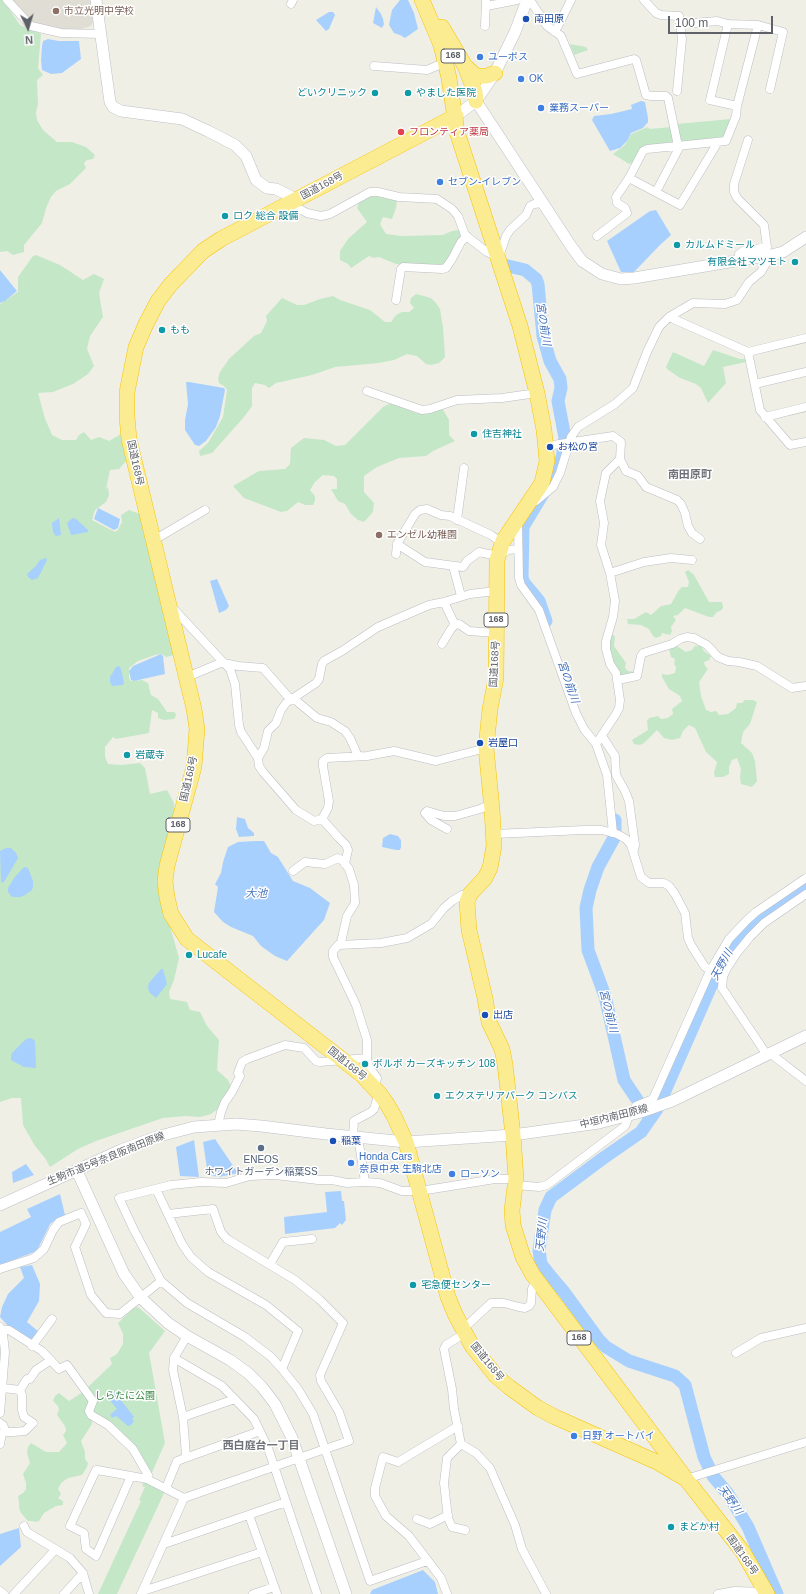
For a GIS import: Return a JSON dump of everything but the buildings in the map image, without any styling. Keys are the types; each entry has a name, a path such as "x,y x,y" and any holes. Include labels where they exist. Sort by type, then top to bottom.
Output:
{"highway":[{"name":"国道168号","path":"422,0 441,45 446,62 456,116 457,132 520,326 537,393 547,461 553,472 542,483 500,550 496,572 496,678 490,709 486,748 492,804 494,846 490,868 485,878 470,894 467,902 469,930 486,998 489,1022 502,1049 513,1135 516,1182 512,1210 513,1225 523,1257 536,1279 686,1479 743,1552 766,1593"},
{"name":"国道168号","path":"430,0 454,61 457,74 460,94 456,116"},
{"path":"439,22 465,66 475,92 476,101"},
{"path":"465,66 476,76 487,76 496,73"},
{"name":"国道168号","path":"456,116 292,201 221,239 203,251 188,265 158,301 138,344 131,369 127,392 129,438 187,677 197,729 194,767 167,866 165,881 167,897 171,914 186,939 362,1075 377,1091 394,1116 406,1142 448,1297 464,1331 482,1360 496,1376 508,1387 555,1418 659,1462 686,1479"}],"street":[{"path":"7,0 31,26 61,32 101,34"},
{"path":"96,0 110,102 113,107 121,111 182,119 235,145 246,156 256,180 267,188 276,189 307,213 321,216 330,214 370,192 378,192 399,198 437,199 452,209 458,216 462,230 467,236 487,252 498,258 506,236 510,230 526,215 530,206 544,203"},
{"path":"485,26 486,3 517,0"},
{"path":"529,0 547,26 561,36 577,74 634,59 636,60 646,95 666,96 668,98 679,146 656,192"},
{"path":"456,116 476,101 496,73 529,0"},
{"path":"555,32 571,0"},
{"path":"644,0 656,14 679,16 682,39 677,91"},
{"path":"695,23 717,21 728,24 758,25 783,32 770,89"},
{"path":"728,24 710,100 737,106"},
{"path":"597,236 627,213 625,208 617,203 616,197 629,178 643,151 647,149 726,141 736,116 737,106 758,25"},
{"path":"374,66 427,70 446,62"},
{"path":"476,101 582,261 593,269 612,277 634,278 771,255 789,249 806,237"},
{"path":"740,260 739,254 743,251 768,247 764,225 737,198 734,192 734,184 748,140"},
{"path":"629,178 680,206 718,142"},
{"path":"396,300 401,268 446,268 461,242 467,236"},
{"path":"553,472 570,442 571,437 578,427 615,404 633,388 647,352 660,327 669,317 693,303 725,304 737,300 749,282 761,272 771,255"},
{"path":"669,317 748,352 806,338"},
{"path":"748,352 760,410 790,445 806,442"},
{"path":"755,384 806,372"},
{"path":"367,391 422,410 430,409 456,400 502,398 537,393"},
{"path":"765,417 806,407"},
{"path":"546,446 613,436 621,442 620,459 626,471 638,476 646,487 677,500 681,504 685,513 688,526 692,534 700,539"},
{"path":"596,744 619,708 618,680 616,673 610,664 606,649 606,641 615,601 610,573 600,545 604,523 600,501 606,473 620,459"},
{"path":"457,520 464,468"},
{"path":"396,554 398,544 414,514 420,510 427,509 491,535 500,550"},
{"path":"154,540 205,510"},
{"path":"522,513 518,549 519,578 521,585 539,610 576,713 584,729 596,744 607,775 615,834"},
{"path":"398,544 425,562 463,567 467,561 479,552 518,549"},
{"path":"610,573 644,562 671,558 692,560"},
{"path":"453,566 461,596"},
{"path":"258,758 264,748 268,731 276,723 281,710 292,699 316,683 324,661 378,627 429,605 461,596 496,591"},
{"path":"444,602 456,625"},
{"path":"169,604 230,669 236,684 239,725 241,732 258,758 259,766 263,772 296,810 314,820 322,820 346,845 348,850 345,864"},
{"path":"442,644 451,628 459,624 468,631 496,633"},
{"path":"618,680 637,676 643,653 672,644 687,637 694,638 707,646 718,657 728,662 739,662 757,666 792,688 806,686"},
{"path":"187,677 224,663 243,667 263,668 292,699 318,718 335,724 345,731 350,738 358,756"},
{"path":"602,736 615,756 616,775 629,801 635,845 634,852"},
{"path":"322,820 328,808 329,801 322,766 323,761 327,758 358,756 394,751 436,761 486,748"},
{"path":"447,828 431,820 424,813 427,811 444,816 455,816 492,804"},
{"path":"494,834 563,830 602,830 626,839 631,845 638,872 644,881 649,883 664,883 669,886 684,912 688,938 691,945 705,967 723,977"},
{"path":"293,871 305,862 325,864 338,858 349,869 354,885 355,903 347,916 342,939 333,951 333,957 356,1005 367,1040 367,1058 369,1067 377,1078 377,1091 374,1109 354,1120 355,1137 365,1182"},
{"path":"640,1108 653,1099 710,971 729,939 747,920 806,878"},
{"path":"339,945 381,943 407,938 431,924 452,901 462,895 470,894"},
{"path":"806,894 764,923 750,936 727,968 723,977 722,988 769,1054 806,1081"},
{"name":"中垣内南田原線","path":"406,1142 513,1135 600,1123 629,1116 640,1108 672,1101 806,1036"},
{"path":"218,1125 225,1102 240,1076 238,1073 242,1062 247,1059 285,1045 304,1048 316,1061 320,1062 367,1058"},
{"path":"427,1560 370,1581 312,1414 298,1389 270,1356 245,1337 187,1303 161,1281 119,1198 171,1185 201,1182 226,1183 250,1176 275,1175 318,1180 332,1180 347,1183 380,1183 402,1191 420,1191 495,1179 539,1187 547,1185 625,1126 629,1116"},
{"name":"生駒市道5号奈良阪南田原線","path":"0,1205 41,1185 77,1171 121,1150 156,1137 194,1127 218,1125 261,1126 406,1142"},
{"path":"77,1171 124,1274 141,1298 168,1323 187,1336 230,1360 248,1373 262,1387 275,1404 284,1420 299,1458 346,1594"},
{"path":"156,1188 182,1244 191,1257 208,1272 266,1305 298,1331 282,1369"},
{"path":"0,1270 34,1258 44,1249 53,1230 59,1222 93,1208"},
{"path":"142,1592 184,1498 349,1441 339,1412 321,1381 320,1375 343,1323 319,1299 295,1280 227,1239 221,1232 213,1209 168,1214"},
{"path":"81,1213 86,1224 75,1247 91,1294 106,1313 120,1314 161,1281"},
{"path":"270,1264 284,1242 312,1239"},
{"path":"536,1279 532,1289 532,1303 529,1306 525,1308 504,1303 491,1303 464,1331 446,1345 444,1349 461,1444 476,1453 490,1468 515,1525 522,1549 546,1594"},
{"path":"32,1346 52,1319"},
{"path":"0,1413 5,1352 1,1328 8,1330 42,1351 59,1369 68,1365 93,1401 89,1411 91,1415 108,1425 133,1449 148,1475"},
{"path":"736,1353 761,1338 806,1328"},
{"path":"186,1456 183,1417 173,1370 174,1358 187,1336"},
{"path":"174,1358 222,1386 254,1419 268,1448 317,1594"},
{"path":"20,1390 27,1379 30,1379 36,1370 51,1360"},
{"path":"3,1388 20,1390"},
{"path":"0,1444 2,1433 25,1431 33,1423 24,1417 22,1410 22,1395 20,1390"},
{"path":"183,1417 235,1399"},
{"path":"0,1423 3,1425 6,1432"},
{"path":"447,1594 441,1578 409,1536 386,1516 375,1496 375,1488 383,1457 398,1462 458,1426"},
{"path":"166,1488 177,1461 186,1456 260,1431"},
{"path":"686,1479 806,1442"},
{"path":"461,1444 447,1458 444,1483 448,1515 452,1527 465,1530"},
{"path":"131,1476 96,1556 86,1549 84,1533 70,1526 96,1470 131,1476 147,1479 184,1498"},
{"path":"164,1544 286,1502"},
{"path":"249,1515 275,1590 253,1594"},
{"path":"417,1519 430,1524 448,1515"},
{"path":"24,1526 27,1532 54,1550 70,1558 83,1573 89,1594"},
{"path":"14,1594 54,1550"},
{"path":"142,1592 262,1552"},
{"path":"64,1594 83,1573"},
{"path":"0,1591 4,1594"},
{"path":"718,1594 736,1591 766,1593"}],"shaded area":[{"name":"市立光明中学校","path":"9,0 91,0 94,20 91,26 70,33 32,23"}],"green space":[{"path":"0,0 3,0 20,25 41,34 38,68 43,75 37,80 38,105 36,112 37,120 43,130 57,142 72,142 86,147 95,155 93,159 87,160 84,163 86,168 70,184 56,191 51,197 42,223 24,245 24,252 13,255 7,251 0,252"},
{"path":"570,44 586,47 588,50 574,55"},
{"path":"731,119 725,135 720,139 686,142 681,140 677,124"},
{"path":"648,127 650,129 671,127 674,139 671,144 642,147 632,163 629,164 613,154 625,145 631,134"},
{"path":"377,196 397,200 392,219 383,217 380,224 386,234 402,236 443,235 459,230 461,237 444,264 433,266 396,264 379,257 374,258 369,256 351,268 348,264 340,260 340,251 348,239 367,222 357,208 359,202 367,197"},
{"path":"36,255 60,265 83,280 94,274 104,279 99,293 103,317 90,336 87,349 94,366 88,374 73,384 53,392 38,393 45,419 52,435 62,440 76,440 79,435 84,432 91,440 99,437 109,441 121,434 127,460 119,469 110,470 106,489 108,487 109,495 106,502 95,510 92,520 115,532 118,530 122,522 121,515 129,510 140,514 174,655 166,657 162,654 155,655 138,661 129,668 129,678 131,681 142,680 148,683 151,695 158,699 167,712 174,712 176,714 175,718 173,719 164,720 158,718 158,713 152,710 149,733 116,739 113,737 105,747 105,757 108,764 121,765 140,763 145,768 150,794 167,790 174,803 175,815 163,908 179,958 174,980 169,992 170,999 187,1002 190,1010 200,1012 207,1026 219,1040 217,1070 228,1080 231,1087 219,1108 211,1114 200,1117 186,1116 163,1118 96,1141 78,1149 50,1167 35,1146 23,1125 21,1098 12,1098 0,1102 0,304 18,292 18,277 33,256"},
{"path":"416,294 431,298 440,309 445,357 439,363 431,365 426,364 417,356 407,354 394,360 379,363 335,367 312,375 276,383 269,388 265,385 255,383 252,388 252,406 244,417 212,453 200,456 199,451 208,443 223,417 227,390 219,383 218,378 220,372 229,359 254,336 261,333 267,321 266,316 282,298 297,305 304,305 333,296 340,300 370,310 385,322 391,322 396,315 402,312 409,312 414,308 410,303 411,298"},
{"path":"713,350 740,359 746,359 746,362 723,367 726,383 708,403 701,388 696,384 680,378 666,367 673,352 704,366"},
{"path":"391,403 416,413 424,414 442,408 449,420 449,435 455,441 433,451 426,456 399,458 377,467 364,476 364,492 374,503 373,512 364,522 358,520 351,514 345,504 338,501 331,489 337,489 337,479 334,476 323,475 315,482 310,490 315,496 313,505 305,505 298,502 287,511 281,512 244,498 233,486 259,471 285,469 290,464 291,448 304,438 324,440 336,446 345,445 383,407"},
{"path":"688,570 694,575 709,602 722,602 722,610 717,612 713,617 709,617 685,608 678,615 673,616 676,620 671,627 672,631 670,635 662,633 661,636 656,638 649,629 641,625 628,624 627,619 634,619 646,612 651,615 661,606 671,604 682,587 688,587 689,582 685,572"},
{"path":"610,634 615,636 614,646 626,663 625,668 628,671 636,673 618,676 609,660"},
{"path":"671,646 677,646 686,652 692,650 695,646 701,646 704,651 711,656 709,660 704,662 708,669 699,682 701,696 706,710 711,712 716,711 719,715 728,714 736,708 737,703 742,703 745,700 753,700 757,702 750,724 743,732 741,743 752,753 755,761 757,781 752,787 741,784 741,769 737,758 732,760 729,767 729,774 723,777 715,777 714,773 717,762 706,752 695,728 689,725 683,731 680,738 672,740 664,738 657,730 644,743 640,745 634,744 632,740 648,730 647,721 649,718 658,716 661,719 668,718 673,714 672,709 682,701 680,696 669,689 662,677 662,674 668,675 675,673 675,659 671,657 669,649"},
{"name":"しらたに公園","path":"138,1307 165,1331 149,1353 165,1443 150,1477 135,1448 93,1414 87,1388 112,1364 110,1358 117,1354 123,1344 123,1334 118,1323 134,1308"},
{"path":"83,1392 90,1402 92,1424 81,1441 85,1452 85,1459 88,1463 87,1467 82,1475 68,1478 61,1483 58,1489 61,1494 58,1498 63,1501 63,1505 56,1506 44,1513 39,1521 28,1521 21,1513 19,1508 18,1496 26,1489 23,1474 30,1463 27,1453 28,1447 31,1443 46,1452 59,1452 67,1443 63,1435 66,1431 65,1426 57,1415 59,1410 58,1406 53,1401 55,1396 59,1393 69,1401"},
{"path":"144,1481 165,1491 117,1594 98,1594 141,1501 139,1500 145,1487 142,1486"}],"water":[{"path":"400,0 408,0 414,13 418,29 405,38 394,33 389,25 392,10"},
{"path":"376,7 383,19 384,24 382,28 373,23"},
{"path":"329,12 333,12 335,15 329,29 326,31 316,20"},
{"path":"48,39 59,41 79,41 81,59 62,73 51,74 42,70 42,46 43,41"},
{"path":"641,101 645,102 648,122 643,128 631,133 627,141 620,148 610,151 592,120 594,116 632,109 631,105"},
{"path":"656,210 671,235 634,272 621,272 607,241 650,211"},
{"path":"0,270 17,291 5,301 0,303"},
{"path":"186,382 224,388 225,390 220,416 216,427 206,441 199,446 195,445 185,430 188,404"},
{"path":"98,508 120,519 118,528 114,530 94,519"},
{"path":"59,518 61,535 56,536 53,532 52,523"},
{"path":"73,518 88,530 88,532 71,535 67,523"},
{"path":"46,558 47,560 38,578 32,580 28,577 27,574 40,560"},
{"path":"217,579 229,606 226,610 219,613 210,581"},
{"path":"161,654 163,656 165,674 134,681 131,680 129,671 133,666"},
{"path":"119,666 124,683 123,685 112,686 110,677 116,667"},
{"path":"237,817 245,819 248,828 254,833 254,836 239,837 236,829"},
{"path":"390,834 398,836 401,840 400,850 382,847 383,838"},
{"name":"大池","path":"264,841 271,853 278,857 293,881 310,888 330,903 324,920 287,961 275,956 261,946 253,936 223,922 214,912 218,887 215,884 221,873 228,847 238,842"},
{"path":"6,848 11,848 16,853 18,858 4,882 1,883 0,851"},
{"path":"24,867 28,868 33,881 32,890 20,897 12,897 8,892 8,888 14,878"},
{"path":"161,969 163,969 167,984 156,998 149,992 148,987 149,983"},
{"path":"31,1038 35,1041 36,1068 24,1067 11,1060 11,1054 26,1039"},
{"path":"215,1139 238,1173 219,1177 208,1175 203,1142"},
{"path":"194,1140 199,1177 180,1176 176,1147"},
{"path":"26,1164 34,1175 13,1183 12,1172"},
{"path":"341,1191 342,1201 344,1201 346,1220 342,1225 340,1223 335,1228 285,1234 284,1217 327,1212 325,1192"},
{"path":"60,1194 65,1215 50,1224 37,1251 0,1265 0,1232 31,1217 27,1209"},
{"path":"32,1265 40,1284 39,1301 27,1322 39,1332 33,1342 7,1325 0,1317 2,1307 8,1294 24,1278 20,1267"},
{"path":"114,1391 134,1417 132,1419 134,1421 131,1425 128,1426 116,1416 112,1418 110,1415 117,1409 108,1398"},
{"path":"19,1528 21,1547 0,1566 0,1534"},
{"path":"423,1570 435,1582 438,1594 370,1594 372,1590"}],"waterway":[{"name":"宮の前川","path":"504,265 525,270 536,279 538,284 543,336 550,361 560,379 561,388 558,401 565,438 562,458 553,477 523,527 522,578 524,583 539,601 546,621"},
{"name":"宮の前川","path":"615,820 615,836 598,867 590,890 586,908 588,950 605,996 624,1080 650,1119"},
{"name":"天野川","path":"777,1594 748,1527 728,1494 713,1476 704,1457 685,1385 675,1376 629,1361 606,1347 541,1264 539,1250 545,1210 551,1197 641,1132 657,1109 725,955 736,940 745,930 775,906 806,886"}],"place":[{"name":"市立光明中学校","path":"56,11"},
{"name":"南田原","path":"526,19"},
{"name":"ユーポス","path":"480,57"},
{"name":"OK","path":"521,79"},
{"name":"どいクリニック","path":"375,93"},
{"name":"やました医院","path":"408,93"},
{"name":"業務スーパー","path":"541,108"},
{"name":"フロンティア薬局","path":"401,132"},
{"name":"セブン-イレブン","path":"440,182"},
{"name":"ロク 総合 設備","path":"225,216"},
{"name":"カルムドミール","path":"677,245"},
{"name":"有限会社マツモト","path":"795,262"},
{"name":"もも","path":"162,330"},
{"name":"住吉神社","path":"474,434"},
{"name":"お松の宮","path":"550,447"},
{"name":"エンゼル幼稚園","path":"379,535"},
{"name":"岩屋口","path":"480,743"},
{"name":"岩蔵寺","path":"127,755"},
{"name":"Lucafe","path":"189,955"},
{"name":"出店","path":"485,1015"},
{"name":"ボルボ カーズキッチン 108","path":"365,1064"},
{"name":"エクステリアパーク コンパス","path":"437,1096"},
{"name":"稲葉","path":"333,1141"},
{"name":"ENEOS ホワイトガーデン稲葉SS","path":"261,1148"},
{"name":"Honda Cars 奈良中央 生駒北店","path":"351,1163"},
{"name":"ローソン","path":"452,1174"},
{"name":"宅急便センター","path":"413,1285"},
{"name":"日野 オートバイ","path":"574,1436"},
{"name":"まどか村","path":"671,1527"}],"district":[{"name":"南田原町","path":"690,475"},
{"name":"西白庭台一丁目","path":"261,1446"}]}
